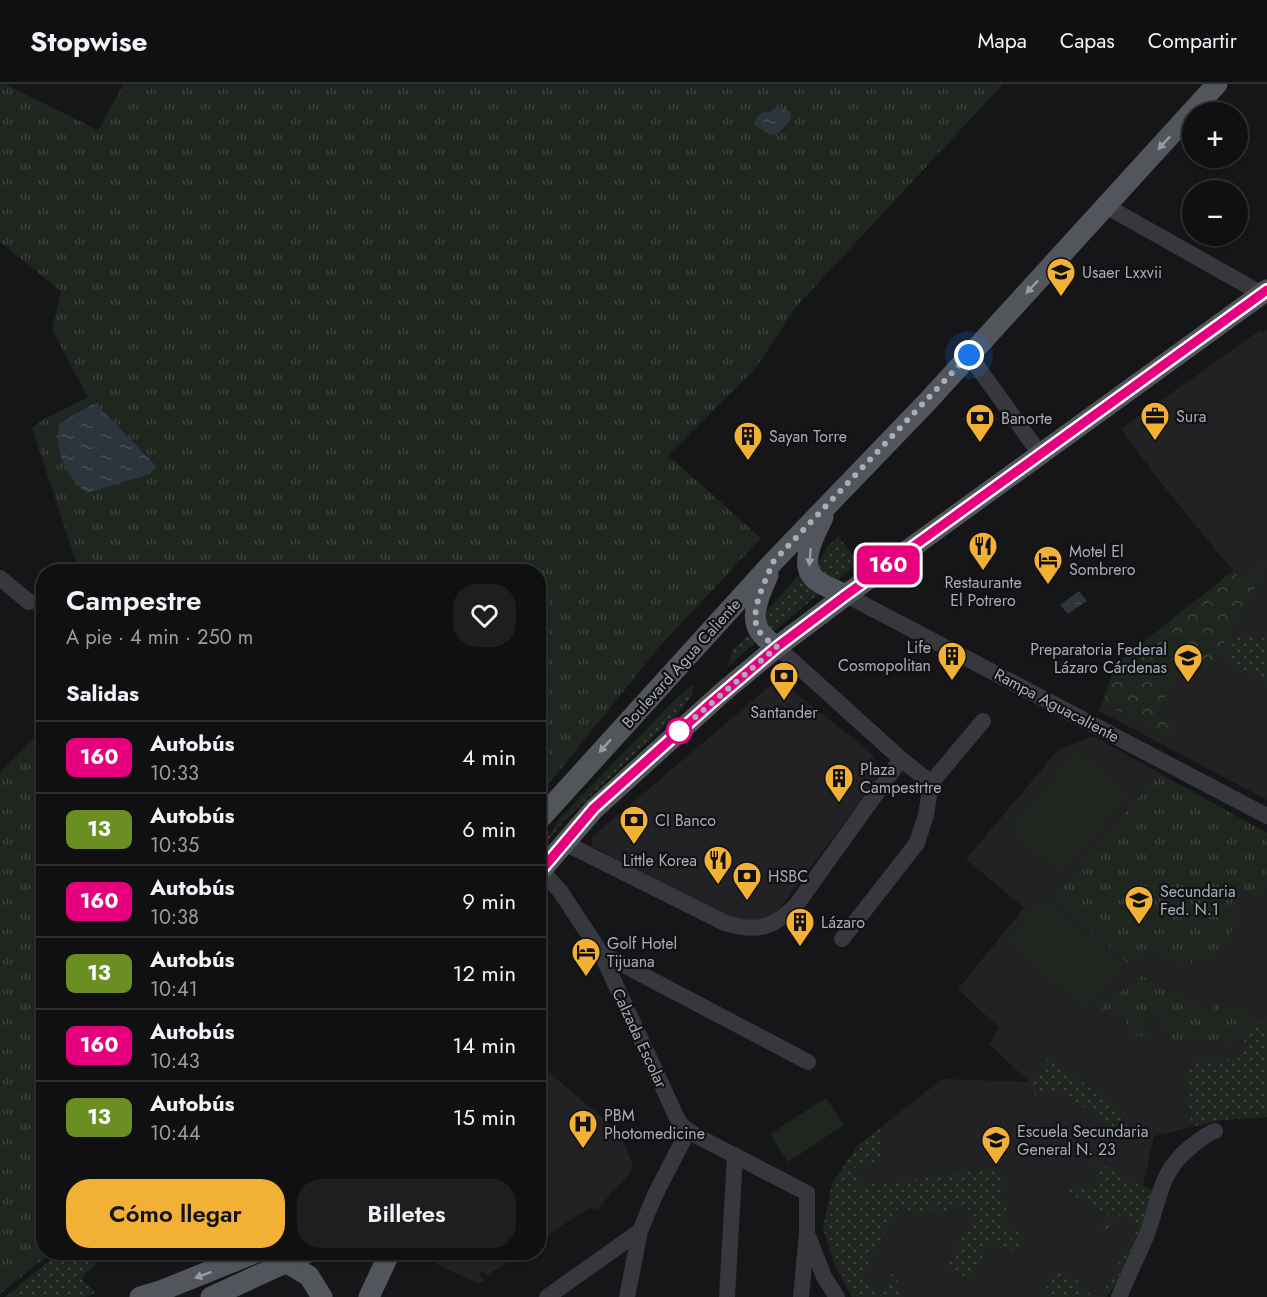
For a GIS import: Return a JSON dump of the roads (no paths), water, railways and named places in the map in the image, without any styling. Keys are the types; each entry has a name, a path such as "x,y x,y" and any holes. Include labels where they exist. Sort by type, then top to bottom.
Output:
{"main road":[{"name":"Boulevard Agua Caliente","path":"546,812 773,562 969,355 1217,84"},
{"path":"546,862 603,801 723,692 777,647 1264,292"},
{"path":"829,503 812,540 808,557 809,572 822,584 846,595"},
{"path":"773,562 755,613 756,626 761,634 777,647"},
{"path":"140,1297 237,1260"},
{"path":"211,1297 293,1260"},
{"path":"369,1297 386,1260"},
{"path":"287,1263 309,1276 322,1297"}],"street":[{"path":"1106,206 1264,292"},
{"path":"969,355 1040,454"},
{"path":"0,578 29,602"},
{"name":"Rampa Aguacaliente","path":"846,595 1267,816"},
{"path":"777,647 901,759 931,783"},
{"path":"842,939 917,843 926,816 931,783 982,721"},
{"path":"563,842 725,923 749,928 768,926 778,921 797,904 901,759"},
{"name":"Calzada Escolar","path":"546,877 560,891 602,953 676,1116 688,1131 807,1193 807,1232 801,1297"},
{"path":"602,953 808,1062"},
{"path":"627,1297 640,1231 655,1195 688,1131"},
{"path":"1119,1297 1147,1233 1159,1191 1168,1171 1182,1154 1201,1138 1215,1131"},
{"path":"727,1297 735,1155"},
{"path":"547,1297 640,1231"},
{"path":"807,1232 824,1277 837,1297"}],"water":[{"path":"778,106 790,112 791,119 777,133 770,134 754,124 762,112 770,112"},
{"path":"95,403 157,467 150,474 87,493 73,480 63,462 58,433 60,423"},
{"path":"1079,591 1087,601 1068,614 1060,605"}],"place":[{"name":"Usaer Lxxvii","path":"1061,298"},
{"name":"Sura","path":"1155,442"},
{"name":"Banorte","path":"980,444"},
{"name":"Sayan Torre","path":"748,462"},
{"name":"Restaurante El Potrero","path":"983,572"},
{"name":"Motel El Sombrero","path":"1048,586"},
{"name":"Life Cosmopolitan","path":"952,682"},
{"name":"Preparatoria Federal Lázaro Cárdenas","path":"1188,684"},
{"name":"Santander","path":"784,702"},
{"name":"Plaza Campestrtre","path":"839,804"},
{"name":"CI Banco","path":"634,846"},
{"name":"Little Korea","path":"718,886"},
{"name":"HSBC","path":"747,902"},
{"name":"Secundaria Fed. N.1","path":"1139,926"},
{"name":"Lázaro","path":"800,948"},
{"name":"Golf Hotel Tijuana","path":"586,978"},
{"name":"PBM Photomedicine","path":"583,1150"},
{"name":"Escuela Secundaria General N. 23","path":"996,1166"}]}
